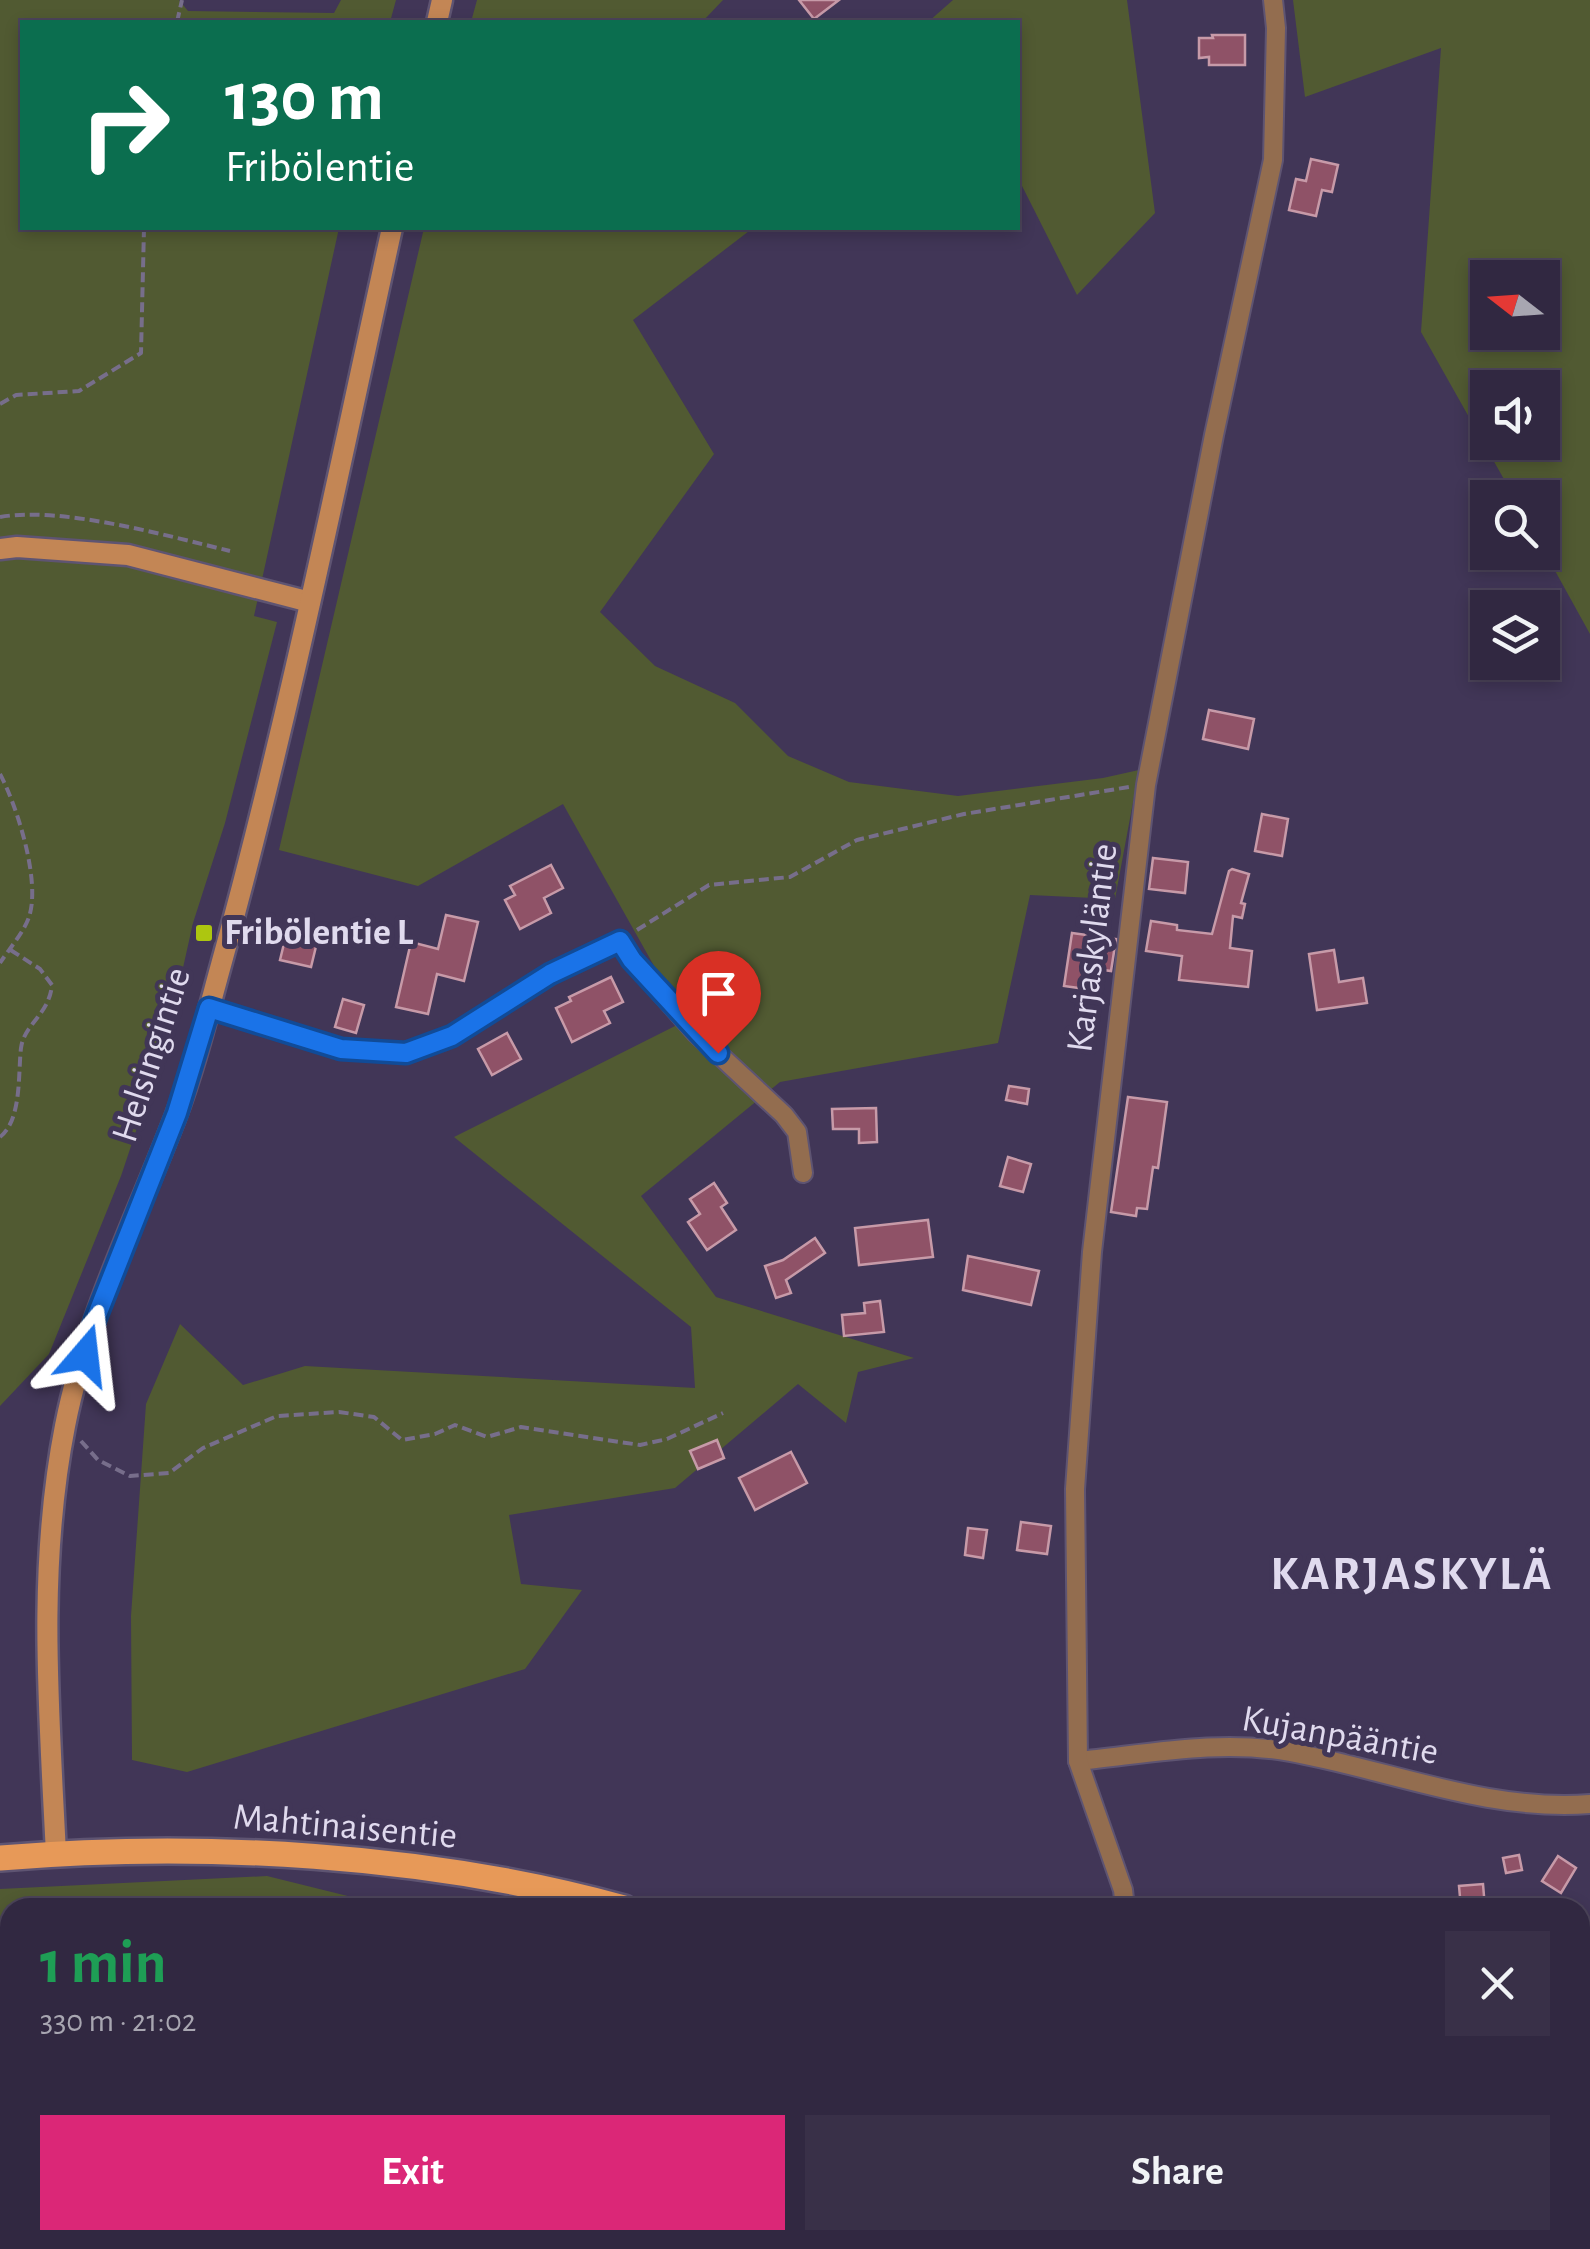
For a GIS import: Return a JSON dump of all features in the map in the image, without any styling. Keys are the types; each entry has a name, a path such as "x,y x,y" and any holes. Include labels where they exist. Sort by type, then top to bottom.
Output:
{"main road":[{"name":"Helsingintie","path":"56,1854 46,1600 49,1534 65,1424 95,1320 177,1113 236,911 310,602 392,230"},
{"path":"0,549 16,546 128,556 310,602"},
{"name":"Mahtinaisentie","path":"56,1854 168,1851 357,1862 477,1876 578,1898"},
{"path":"0,1858 56,1854"}],"street":[{"name":"Karjaskyläntie","path":"1124,1898 1078,1761 1075,1489 1080,1405 1092,1252 1146,785 1210,454 1273,160 1273,0"},
{"path":"209,1008 341,1049 406,1053 452,1036 550,974 620,941 696,1032 784,1115 797,1132 803,1173"},
{"name":"Kujanpääntie","path":"1078,1761 1234,1744 1290,1752 1517,1804 1590,1804"}],"path":[{"path":"0,404 16,395 79,391 141,353 144,230"},
{"path":"0,517 18,514 92,521 230,551"},
{"path":"0,774 14,801 32,872 30,916 0,963"},
{"path":"620,941 710,886 790,877 856,840 964,814 1146,785"},
{"path":"0,1137 9,1130 14,1118 22,1073 21,1044 50,1002 52,985 40,969 9,949"},
{"path":"65,1424 98,1460 130,1476 168,1472 203,1448 290,1414 339,1412 374,1418 402,1440 435,1434 455,1424 487,1437 521,1428 640,1445 667,1439 723,1413"}],"green space":[{"path":"0,0 179,0 188,11 334,13 341,0 396,0 391,20 20,20 20,230 339,230 254,616 277,622 225,823 193,923 168,1035 121,1176 49,1354 0,1406"},
{"path":"477,0 723,0 704,20 472,20"},
{"path":"953,0 1127,0 1155,213 1077,295 1020,182 1020,20 930,20"},
{"path":"1293,0 1590,0 1590,634 1555,570 1560,570 1560,480 1504,480 1493,460 1560,460 1560,370 1470,370 1470,419 1421,332 1441,48 1305,97"},
{"path":"424,230 750,230 633,320 714,454 600,612 655,666 735,703 788,756 849,782 958,796 1139,770 1115,899 1030,895 998,1043 780,1082 641,1196 716,1297 914,1358 858,1372 846,1423 798,1384 675,1488 509,1515 521,1584 582,1590 525,1669 187,1772 132,1760 131,1616 146,1404 180,1324 243,1385 305,1366 695,1388 691,1327 454,1137 685,1021 563,804 418,886 279,850"},
{"path":"267,1876 356,1898 0,1898 0,1889"}],"building":[{"path":"799,0 839,0 814,19"},
{"path":"1212,35 1245,35 1245,65 1209,65 1209,57 1199,58 1199,38 1213,38"},
{"path":"1311,159 1338,165 1332,192 1322,190 1316,216 1289,210 1296,179 1306,181"},
{"path":"1209,710 1254,719 1248,749 1203,739"},
{"path":"1262,814 1288,819 1282,856 1255,851"},
{"path":"1153,858 1188,862 1185,893 1149,889"},
{"path":"551,865 563,888 544,898 551,913 520,929 505,900 515,895 510,886"},
{"path":"1232,869 1249,874 1241,903 1245,904 1242,918 1233,916 1230,948 1252,951 1248,987 1179,980 1182,956 1146,951 1151,921 1177,925 1177,930 1212,934"},
{"path":"446,915 478,922 464,981 437,974 428,1014 396,1007 411,942 438,949"},
{"path":"290,919 321,926 311,967 280,960"},
{"path":"1072,933 1116,939 1111,971 1089,968 1086,989 1064,986"},
{"path":"1334,950 1339,982 1363,978 1367,1003 1317,1010 1309,954"},
{"path":"611,977 623,1002 604,1011 610,1023 572,1042 556,1008 571,1001 569,997"},
{"path":"343,999 364,1005 356,1033 335,1027"},
{"path":"507,1033 521,1059 492,1075 478,1049"},
{"path":"1009,1086 1029,1089 1027,1104 1006,1100"},
{"path":"1128,1097 1167,1102 1158,1168 1153,1167 1147,1209 1137,1208 1136,1216 1111,1212"},
{"path":"876,1108 877,1142 859,1143 859,1129 833,1129 832,1109"},
{"path":"1008,1157 1031,1164 1023,1192 1000,1186"},
{"path":"714,1183 727,1203 721,1207 736,1230 707,1250 688,1222 700,1214 690,1199"},
{"path":"928,1220 933,1257 859,1265 855,1228"},
{"path":"815,1238 825,1253 786,1280 791,1293 776,1298 765,1266 783,1260"},
{"path":"968,1256 1039,1271 1031,1305 963,1290"},
{"path":"880,1301 884,1332 844,1336 842,1315 865,1313 864,1303"},
{"path":"717,1440 724,1458 698,1469 690,1451"},
{"path":"791,1452 807,1483 755,1510 739,1478"},
{"path":"1021,1522 1051,1526 1047,1554 1017,1550"},
{"path":"968,1528 987,1530 983,1558 965,1555"},
{"path":"1519,1855 1522,1870 1506,1873 1503,1858"},
{"path":"1558,1856 1576,1868 1561,1893 1542,1881"},
{"path":"1483,1884 1484,1898 1460,1898 1459,1886"}],"place":[{"name":"Fribölentie L","path":"204,933"}],"district":[{"name":"KARJASKYLÄ","path":"1412,1575"}],"route":[{"path":"85,1355 95,1320 177,1113 209,1008 341,1049 406,1053 452,1036 550,974 620,941 632,960 718,1053"}]}
